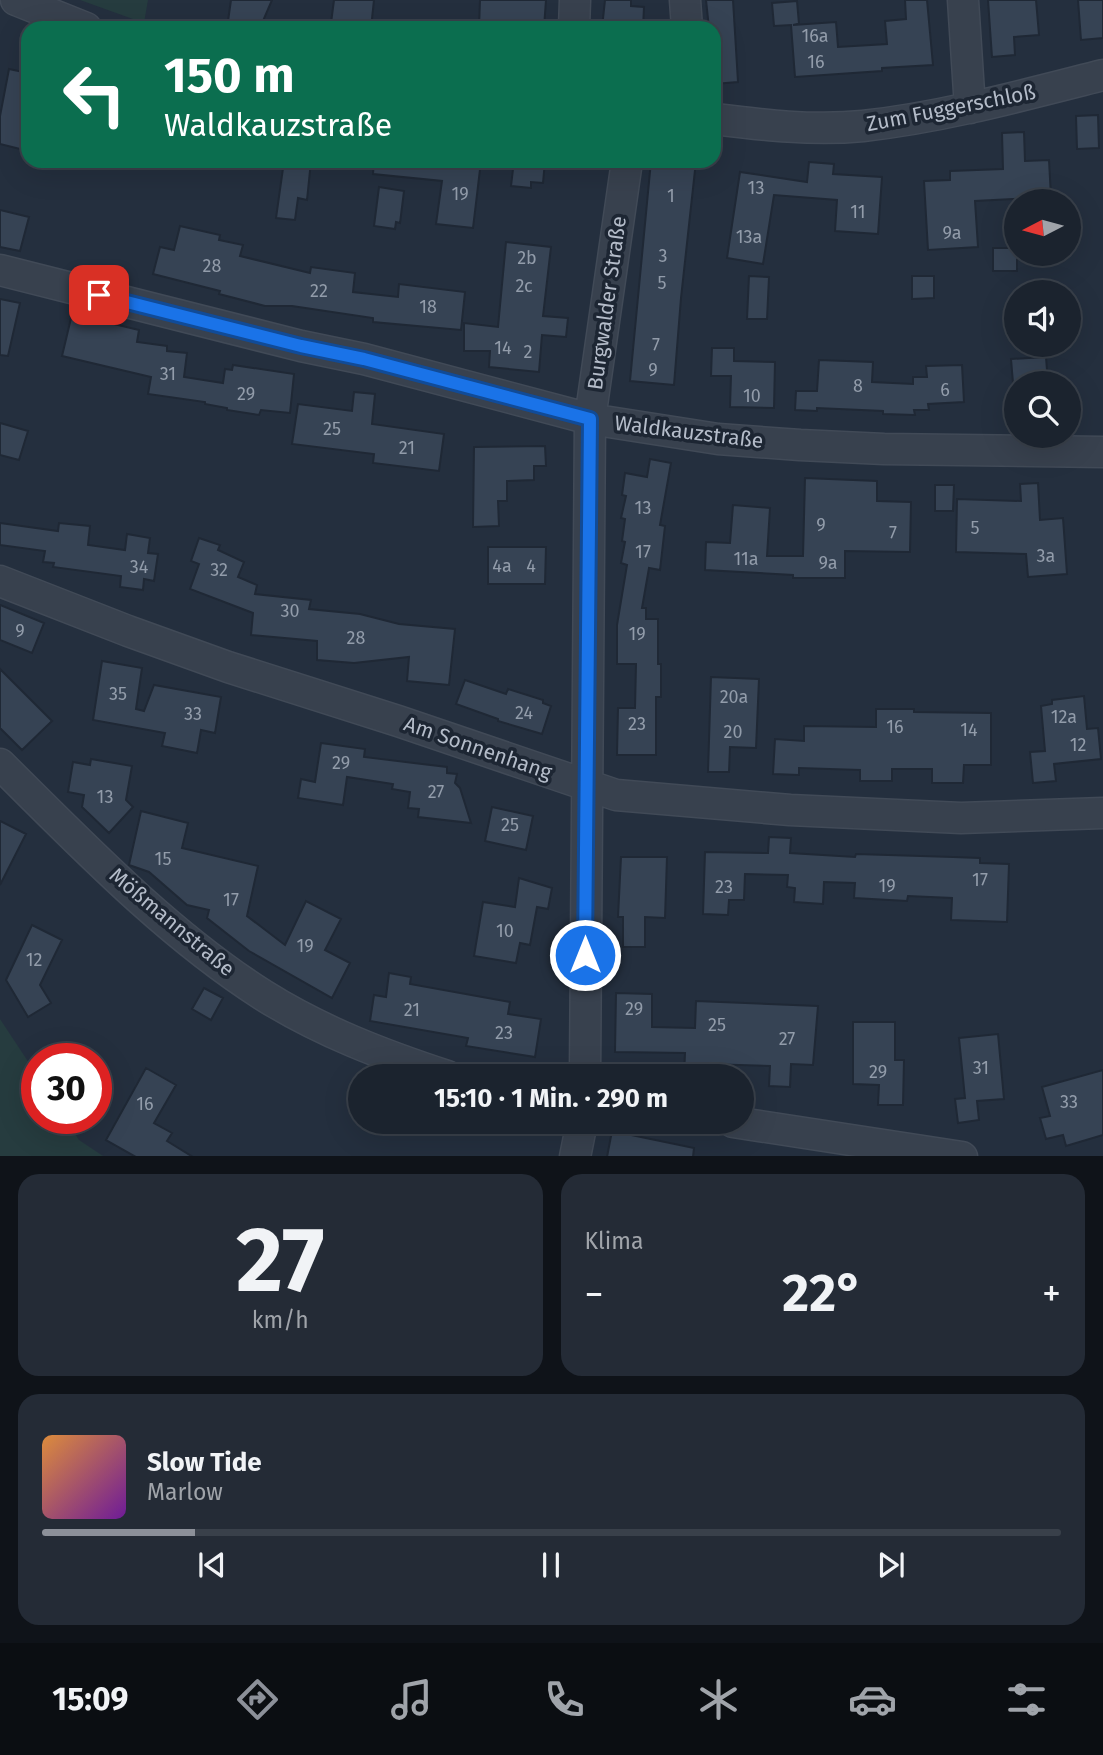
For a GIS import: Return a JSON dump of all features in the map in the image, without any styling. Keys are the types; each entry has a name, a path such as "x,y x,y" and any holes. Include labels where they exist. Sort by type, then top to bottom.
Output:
{"street":[{"path":"574,21 575,0"},
{"path":"685,0 686,21"},
{"path":"963,0 970,107"},
{"path":"25,2 70,21"},
{"name":"Zum Fuggerschloß","path":"721,120 791,128 862,126 970,107 1103,75"},
{"name":"Burgwalder Straße","path":"585,1064 590,419 626,168"},
{"name":"Waldkauzstraße","path":"0,270 301,346 373,361 590,419 718,439 800,445 1103,453"},
{"name":"Am Sonnenhang","path":"0,581 228,667 616,795 790,810 961,818 1103,813"},
{"name":"Mößmannstraße","path":"0,764 76,840 196,947 264,995 354,1043 413,1064"},
{"path":"754,1125 955,1156"},
{"path":"575,1156 580,1134"}],"green space":[{"path":"80,0 148,0 144,21"},
{"path":"0,1019 21,1051 21,1134 75,1134 79,1140 103,1156 0,1156"}],"building":[{"path":"231,0 272,0 263,21 228,21"},
{"path":"334,0 374,0 372,21 331,21"},
{"path":"480,0 546,0 544,21 479,21"},
{"path":"605,0 631,0 631,6 644,7 643,21 603,21"},
{"path":"706,0 733,0 738,82 721,83 721,21 708,21"},
{"path":"905,0 927,0 933,65 795,77 791,25 774,26 772,3 797,1 799,24 793,25 836,22 838,47 887,44 885,21 906,19"},
{"path":"988,0 1036,0 1039,35 1014,37 1015,55 992,57"},
{"path":"1078,0 1103,0 1103,38 1081,40"},
{"path":"9,69 21,72 21,149 0,144 0,116"},
{"path":"1098,115 1099,148 1077,149 1076,116"},
{"path":"1024,132 1025,161 1049,160 1051,189 1004,189 1004,199 975,201 978,247 928,250 924,181 950,180 950,171 1003,169 1002,133"},
{"path":"809,162 834,164 833,174 882,177 878,234 835,231 837,200 774,195 763,264 727,258 740,172 807,182"},
{"path":"283,168 310,168 307,200 298,198 295,220 276,218"},
{"path":"373,168 480,168 473,228 436,224 442,181 373,174"},
{"path":"513,168 544,168 543,183 531,182 531,188 511,186"},
{"path":"650,168 695,168 674,385 630,381"},
{"path":"379,187 404,191 400,223 396,222 395,229 374,226"},
{"path":"0,210 29,217 20,251 0,247"},
{"path":"180,226 220,235 219,240 243,245 240,256 310,273 311,267 355,273 353,292 398,297 399,284 465,292 461,330 373,322 373,318 292,306 265,306 153,274 160,247 174,250"},
{"path":"506,242 551,247 543,316 568,318 566,337 542,335 539,372 489,367 490,351 464,351 464,323 498,327"},
{"path":"993,248 1004,248 1004,266 1017,266 1017,271 993,271"},
{"path":"749,276 769,277 767,319 747,319"},
{"path":"912,276 934,276 934,298 912,299"},
{"path":"0,299 20,303 8,356 0,355"},
{"path":"72,314 139,330 137,342 167,346 167,351 187,353 184,377 223,383 225,369 232,370 233,365 294,374 290,413 261,410 259,415 227,410 205,402 148,394 151,377 62,356"},
{"path":"712,348 734,348 734,361 775,362 774,408 730,407 731,376 711,376"},
{"path":"1046,357 1047,371 1012,371 1011,359"},
{"path":"819,360 873,362 872,382 913,384 913,377 927,377 926,366 962,365 964,402 928,404 929,410 914,410 915,415 817,408 817,411 795,410 796,391 817,391"},
{"path":"354,392 375,394 372,424 444,434 439,471 373,463 374,454 292,444 298,404 352,411"},
{"path":"0,423 28,431 19,460 0,455"},
{"path":"545,446 546,466 534,466 534,480 507,481 507,501 498,501 499,526 473,527 474,447"},
{"path":"650,459 671,463 660,525 665,526 660,570 649,568 642,608 646,608 646,619 658,619 661,697 656,697 656,755 617,755 618,708 635,708 636,664 617,664 617,625 627,565 621,563 625,519 621,518 626,496 622,495 625,473 647,477"},
{"path":"805,478 877,481 877,501 911,502 910,552 845,551 845,578 793,578 793,575 705,570 706,542 730,543 733,505 770,508 767,556 803,556"},
{"path":"1038,483 1040,520 1063,518 1067,574 1028,577 1026,554 956,552 957,499 1021,501 1020,484"},
{"path":"935,485 954,485 953,511 935,511"},
{"path":"0,523 58,531 59,523 90,526 88,545 125,550 127,534 150,538 148,553 158,554 154,581 144,579 143,590 120,587 121,576 53,567 54,563 43,562 45,551 0,545"},
{"path":"199,538 220,545 218,550 244,562 238,577 257,585 255,594 311,600 309,609 360,614 399,624 455,629 449,685 407,681 409,657 354,663 317,660 317,641 251,635 253,613 190,589 199,564 191,561"},
{"path":"488,547 546,547 545,584 488,584"},
{"path":"0,605 44,623 32,653 0,640"},
{"path":"102,661 142,668 136,709 144,711 154,685 221,697 215,733 201,730 197,753 162,746 165,733 93,720"},
{"path":"0,669 52,721 22,750 0,728"},
{"path":"711,677 759,679 756,748 730,747 729,772 708,772"},
{"path":"465,680 506,694 508,689 543,700 543,703 551,706 542,734 498,721 456,704"},
{"path":"1084,696 1087,729 1098,728 1101,759 1054,764 1056,781 1033,783 1030,752 1045,751 1041,706 1052,704 1052,700"},
{"path":"876,709 991,713 991,765 964,765 963,783 932,783 932,769 892,769 892,781 860,781 860,770 799,768 799,775 773,774 775,739 804,741 804,726 876,727"},
{"path":"321,743 365,749 364,757 447,767 447,773 457,774 455,783 460,788 471,823 418,817 419,809 408,808 410,792 392,789 393,784 347,777 343,805 298,798 301,779 315,782"},
{"path":"91,759 132,766 126,800 133,807 109,833 82,807 84,795 68,792 73,762 90,765"},
{"path":"492,807 533,816 526,850 485,841"},
{"path":"141,811 188,823 182,848 258,866 247,916 285,945 306,901 341,919 325,950 350,963 332,998 249,951 207,918 209,910 187,905 149,872 129,865"},
{"path":"0,821 26,834 0,885"},
{"path":"769,837 791,838 790,853 855,857 856,854 980,858 980,863 1009,864 1007,922 951,920 952,898 908,896 907,901 854,898 855,883 824,882 823,904 794,902 795,888 787,887 788,875 745,874 744,900 729,900 728,915 703,914 705,852 768,853"},
{"path":"621,857 667,857 665,918 645,917 645,947 623,947 623,917 618,917"},
{"path":"519,878 552,888 548,909 537,907 530,945 520,943 516,963 474,956 483,902 515,907"},
{"path":"32,925 62,940 40,985 51,1003 28,1017 6,980"},
{"path":"389,973 411,977 410,984 510,1002 508,1014 541,1019 535,1057 466,1046 468,1038 370,1021 374,995 386,997"},
{"path":"204,988 223,998 211,1020 192,1009"},
{"path":"616,993 652,994 652,1027 695,1028 696,1001 818,1006 813,1065 791,1064 790,1087 769,1086 770,1066 685,1064 685,1053 615,1052"},
{"path":"853,1022 895,1022 895,1060 904,1060 903,1105 878,1105 879,1085 853,1084"},
{"path":"998,1034 1004,1099 977,1101 979,1120 958,1123 955,1099 965,1098 959,1038"},
{"path":"146,1068 176,1085 154,1123 172,1133 167,1141 191,1156 134,1156 106,1140 112,1134 112,1129"},
{"path":"1103,1070 1103,1135 1066,1146 1063,1135 1046,1139 1040,1118 1050,1116 1042,1087"},
{"path":"611,1134 626,1134 694,1148 693,1156 607,1156"}],"route":[{"path":"99,295 301,346 364,359 590,419 585,955"}]}
